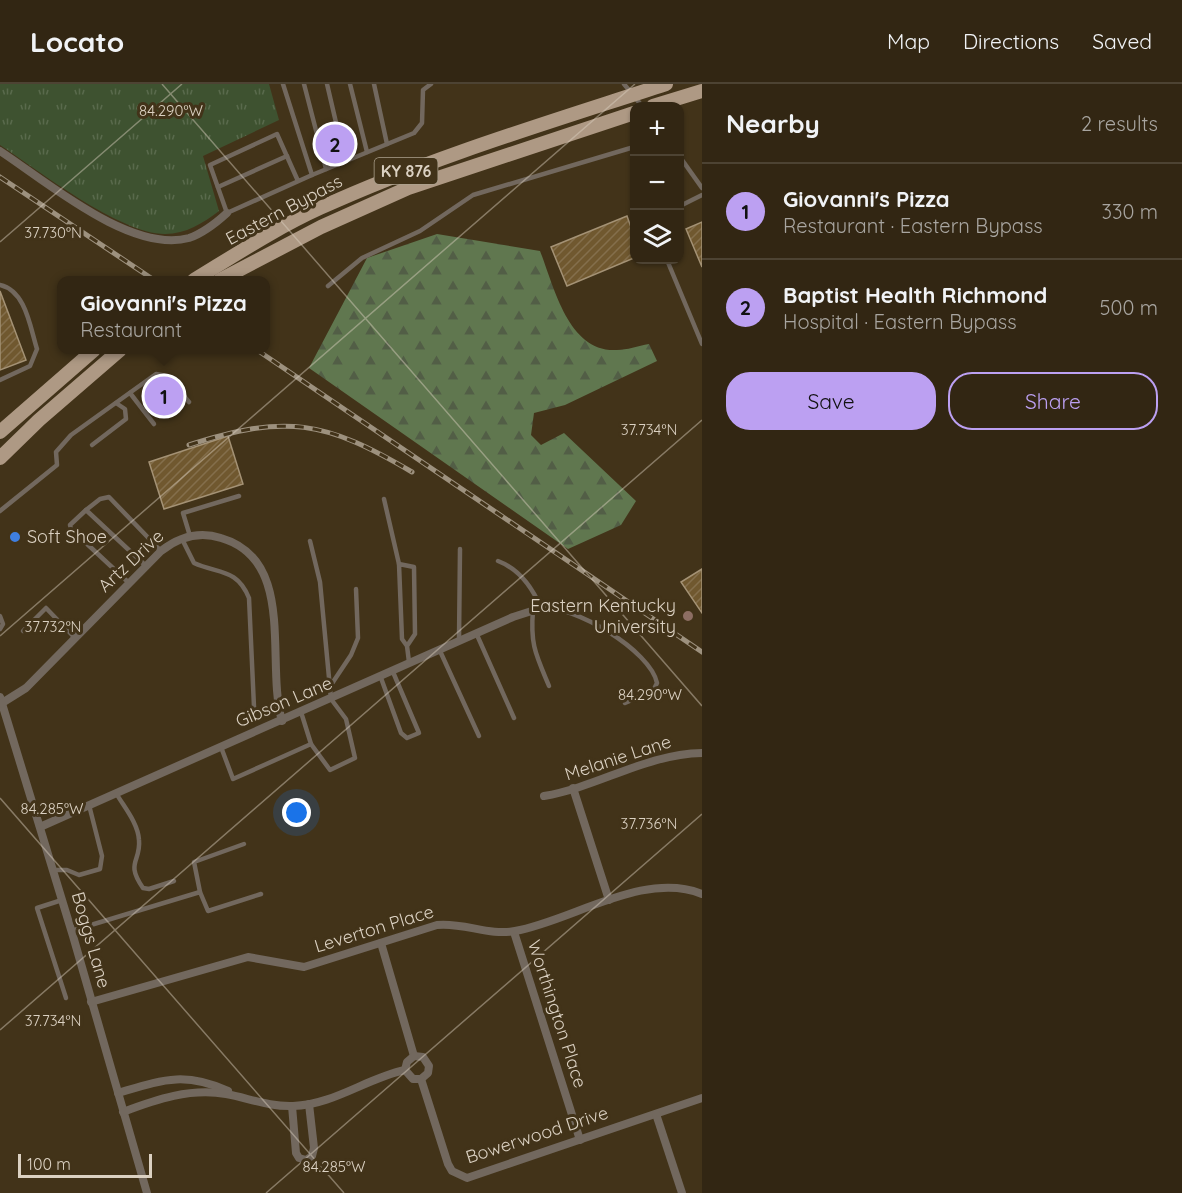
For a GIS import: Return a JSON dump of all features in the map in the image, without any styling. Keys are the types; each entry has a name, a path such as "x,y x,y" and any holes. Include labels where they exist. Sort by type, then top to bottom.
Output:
{"main road":[{"name":"Eastern Bypass","path":"201,276 256,242 318,209 403,172 631,88 666,84"},
{"path":"666,102 702,91"},
{"name":"Eastern Bypass","path":"228,276 321,227 408,188 630,113"},
{"path":"0,432 89,354"},
{"path":"0,458 39,420 115,354"}],"street":[{"path":"0,151 118,228 142,236 166,240 187,238 208,228 227,213"},
{"name":"Artz Drive","path":"1,701 26,688 161,551 186,538 217,536 237,544 254,557 265,573 270,592 277,689 282,720"},
{"name":"Gibson Lane","path":"40,827 537,609"},
{"name":"Boggs Lane","path":"1,701 62,900 147,1193"},
{"name":"Melanie Lane","path":"544,796 648,762 687,753 702,753"},
{"path":"573,788 609,900"},
{"name":"Leverton Place","path":"91,1002 248,957 304,967 437,925 453,923 514,932 609,900 654,889 687,888 702,894"},
{"name":"Worthington Place","path":"514,932 580,1140"},
{"path":"381,943 414,1056"},
{"path":"414,1056 423,1057 429,1066 428,1073 421,1079 413,1078 405,1070 407,1062 414,1056"},
{"path":"123,1112 192,1092 236,1096 292,1106 309,1104 328,1100 381,1075 405,1070"},
{"path":"118,1094 158,1082 183,1078 202,1080 236,1096"},
{"name":"Bowerwood Drive","path":"421,1079 448,1164 452,1171 467,1178 702,1098"},
{"path":"292,1106 296,1153 299,1158 306,1160 312,1156 315,1148 309,1104"},
{"path":"656,1114 682,1193"}],"lane":[{"path":"283,84 312,175"},
{"path":"304,84 326,169"},
{"path":"327,84 345,161"},
{"path":"350,84 367,152"},
{"path":"374,84 387,144"},
{"path":"298,181 277,134 210,165 227,213 414,133 422,123 423,90 432,84"},
{"path":"631,88 640,102"},
{"path":"328,286 362,258 420,231 473,195 630,148"},
{"path":"218,187 287,156"},
{"path":"684,163 702,188"},
{"path":"684,204 702,195"},
{"path":"670,264 702,344"},
{"path":"0,285 14,291 19,297 37,349 30,366 0,380"},
{"path":"0,511 57,465 56,452 61,444 156,374 167,376 189,402"},
{"path":"130,393 154,424"},
{"path":"92,445 126,419 125,409 116,403"},
{"path":"239,496 183,513 186,538 194,563 224,571 245,588 249,598 254,707"},
{"path":"129,584 71,529 70,525 100,499 109,497 161,551"},
{"path":"384,500 399,564 402,639 407,646 409,665"},
{"path":"86,510 146,566"},
{"path":"301,712 310,744 330,770 355,758 345,719 331,699 320,582 310,541"},
{"path":"459,643 460,549"},
{"path":"498,561 509,565 534,591 537,609 530,635 534,651 549,686"},
{"path":"399,564 412,564 414,567 415,634 407,646"},
{"path":"329,688 351,655 358,638 356,589"},
{"path":"23,631 46,608 75,638"},
{"path":"537,609 560,608 602,629 640,654 649,664 657,683 653,691 625,703"},
{"path":"0,616 3,624 0,629"},
{"path":"477,635 514,718"},
{"path":"440,651 479,736"},
{"path":"381,678 401,733 406,738 419,734 393,672"},
{"path":"221,747 233,778 310,744"},
{"path":"116,793 137,830 140,842 133,867 136,879 143,888 149,889 174,881"},
{"path":"53,870 68,870 79,876 100,869 102,856 89,805"},
{"path":"244,844 194,862 200,892 208,911 261,894"},
{"path":"71,931 200,892"},
{"path":"62,900 37,908 66,998"}],"green space":[{"path":"0,84 269,84 279,120 203,156 219,211 194,227 173,234 165,234 126,224 103,212 0,145"},
{"path":"437,234 540,251 565,315 586,341 600,348 617,350 649,344 657,361 565,405 534,413 531,435 541,445 564,433 636,501 621,525 568,549 309,368 367,258"}],"building":[{"path":"627,216 630,225 630,260 567,286 551,247"},
{"path":"702,222 702,267 686,229"},
{"path":"0,291 26,360 0,370"},
{"path":"228,436 243,484 164,509 149,462"},
{"path":"702,569 702,613 681,582"}],"railway":[{"path":"0,177 148,276"},
{"path":"263,354 702,652"},
{"path":"189,445 252,429 279,426 304,427 354,441 412,472"}],"place":[{"name":"Baptist Health Richmond","path":"335,144"},
{"name":"Giovanni's Pizza","path":"164,396"},
{"name":"Soft Shoe","path":"15,537"},
{"name":"Eastern Kentucky University","path":"688,616"}]}
